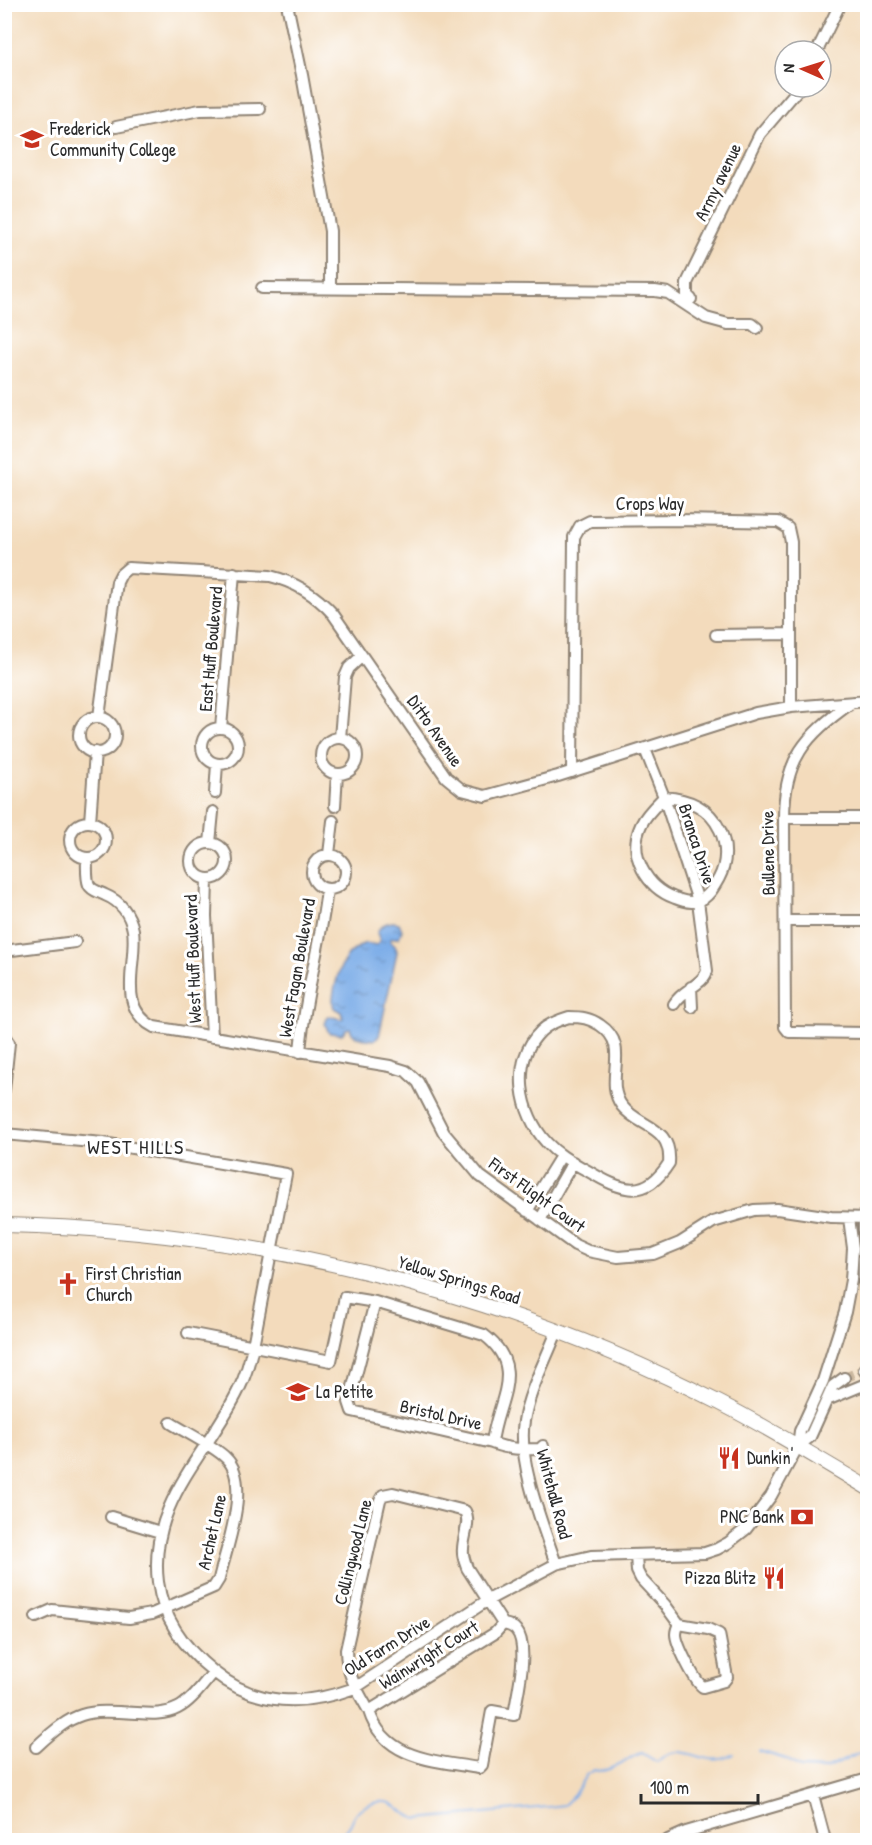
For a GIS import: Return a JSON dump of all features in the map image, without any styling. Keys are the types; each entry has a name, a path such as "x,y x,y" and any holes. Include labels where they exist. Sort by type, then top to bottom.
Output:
{"main road":[{"name":"Yellow Springs Road","path":"4,1225 118,1231 202,1239 342,1266 416,1284 557,1331 638,1364 705,1395 798,1446 867,1488"}],"street":[{"path":"287,4 330,231 330,288"},
{"path":"824,39 840,4"},
{"name":"Army avenue","path":"691,299 687,295 687,283 760,134 790,99"},
{"path":"116,127 200,110 260,109"},
{"path":"262,288 655,291 668,293 706,318 728,324 752,324 757,328"},
{"name":"Crops Way","path":"572,772 573,545 576,531 584,523 590,521 778,522 788,528 791,542 791,707"},
{"name":"Ditto Avenue","path":"99,717 117,582 123,571 128,568 234,573 281,578 309,592 333,614 446,777 462,790 485,796 572,772 756,713 791,707 867,701"},
{"name":"East Huff Boulevard","path":"221,729 234,573"},
{"path":"716,635 791,634"},
{"path":"340,738 345,677 349,668 362,656"},
{"name":"Bullene Drive","path":"853,702 825,722 807,740 795,759 784,798 787,1030 867,1033"},
{"path":"817,705 825,722"},
{"path":"99,717 111,723 115,736 108,748 95,752 83,746 79,733 86,721 99,717"},
{"name":"East Huff Boulevard","path":"221,729 232,733 238,745 230,761 217,764 206,757 202,744 208,733 221,729"},
{"path":"340,738 349,741 356,748 357,758 354,767 346,773 337,774 328,771 322,764 321,755 324,746 331,740 340,738"},
{"name":"Branca Drive","path":"645,749 664,797 698,901 707,971 705,978 679,996 674,1004"},
{"path":"90,822 95,752"},
{"path":"215,793 217,764"},
{"path":"335,806 337,774"},
{"name":"Branca Drive","path":"664,797 679,798 702,808 711,816 724,843 723,872 707,896 698,901 689,902 666,895 653,886 638,860 636,846 641,825 652,808 664,797"},
{"path":"210,843 213,812"},
{"path":"784,818 867,818"},
{"path":"329,854 333,821"},
{"path":"90,822 102,828 106,842 100,854 87,858 75,851 71,838 77,826 90,822"},
{"name":"West Huff Boulevard","path":"210,843 223,849 227,862 221,875 207,879 199,876 193,868 192,860 194,851 201,845 210,843"},
{"path":"329,854 342,860 346,873 341,885 327,890 313,880 312,871 314,863 321,856 329,854"},
{"name":"First Flight Court","path":"87,858 89,884 92,889 115,900 128,915 133,933 130,993 139,1016 154,1027 390,1066 412,1075 455,1148 480,1176 575,1245 604,1255 632,1257 662,1251 680,1243 713,1222 754,1210 777,1209 859,1218"},
{"name":"West Huff Boulevard","path":"207,879 206,916 212,1037"},
{"name":"West Fagan Boulevard","path":"300,1052 302,1024 324,922 327,890"},
{"path":"785,921 867,921"},
{"path":"4,951 75,942"},
{"path":"692,987 692,1007"},
{"path":"569,1017 583,1017 607,1030 614,1040 617,1049 615,1091 621,1105 629,1113 658,1131 669,1149 670,1157 669,1163 655,1181 637,1190 609,1184 561,1156 540,1134 525,1105 521,1084 523,1067 530,1045 541,1030 569,1017"},
{"path":"4,1036 9,1043 4,1090"},
{"name":"Old Farm Drive","path":"4,1134 103,1143 286,1174 253,1346 240,1387 174,1496 160,1532 157,1572 164,1608 186,1646 214,1672 234,1687 250,1694 278,1700 316,1699 331,1697 355,1688 488,1600 556,1564 591,1556 705,1553 717,1550 737,1537 754,1519 771,1496 798,1446"},
{"path":"527,1211 561,1156"},
{"path":"540,1220 573,1162"},
{"path":"859,1218 867,1308"},
{"path":"798,1446 800,1431 823,1382 845,1312 859,1218"},
{"name":"Bristol Drive","path":"253,1346 331,1361 345,1297 375,1302 484,1335 493,1342 503,1356 508,1375 492,1443"},
{"name":"Bristol Drive","path":"375,1302 349,1402 352,1411 492,1443 504,1448 540,1449 546,1445"},
{"name":"Whitehall Road","path":"556,1564 532,1488 523,1448 524,1422 528,1406 557,1331"},
{"path":"188,1333 253,1346"},
{"path":"798,1446 810,1437 833,1386 844,1378"},
{"path":"827,1400 867,1383"},
{"name":"Archet Lane","path":"36,1617 52,1610 129,1618 152,1614 205,1593 214,1587 219,1579 236,1507 239,1485 236,1472 225,1457 171,1423"},
{"name":"Collingwood Lane","path":"355,1688 347,1665 346,1650 383,1495 393,1493 465,1510 468,1516 462,1549 464,1559 467,1568 488,1600"},
{"path":"111,1517 160,1532"},
{"path":"636,1555 640,1578 679,1624 708,1629 719,1634 727,1677 724,1681 703,1687 697,1682 678,1641 676,1633 679,1624"},
{"name":"Wainwright Court","path":"355,1688 383,1736 405,1753 423,1759 479,1768 484,1761 492,1712 514,1714 522,1666 521,1641 518,1632 503,1624 488,1600"},
{"name":"Wainwright Court","path":"369,1711 495,1634 503,1624"},
{"path":"36,1747 55,1730 82,1714 104,1712 156,1714 179,1708 189,1701 214,1672"},
{"path":"668,1840 686,1832 867,1779"},
{"path":"813,1795 825,1840"}],"water":[{"path":"393,922 399,923 402,930 399,938 392,938 390,941 396,947 397,952 379,1036 374,1040 359,1038 353,1035 350,1028 342,1034 329,1033 325,1024 328,1016 343,1018 341,1012 334,1008 333,997 343,962 352,951 365,943 377,945 380,940 377,933 380,928"}],"waterway":[{"path":"759,1751 786,1759 801,1768 826,1769 868,1749"},
{"path":"334,1840 345,1831 358,1811 373,1803 389,1803 418,1819 564,1805 574,1795 586,1775 594,1770 612,1768 642,1753 657,1762 676,1752 713,1759 723,1759 734,1754"}],"tunnel":[{"path":"844,1378 864,1370"}],"place":[{"name":"Frederick Community College","path":"32,139"},
{"name":"First Christian Church","path":"68,1284"},
{"name":"La Petite","path":"298,1392"},
{"name":"Dunkin'","path":"729,1458"},
{"name":"PNC Bank","path":"802,1517"},
{"name":"Pizza Blitz","path":"774,1578"}],"district":[{"name":"WEST HILLS","path":"136,1147"}]}
